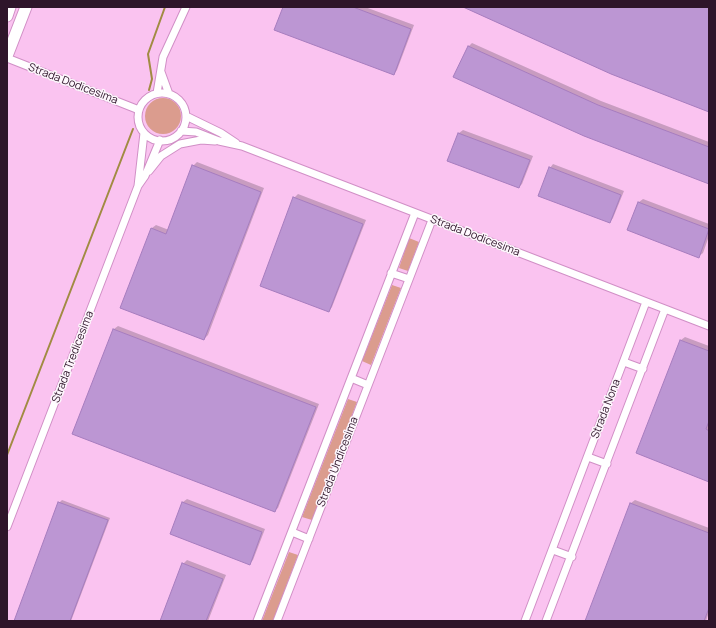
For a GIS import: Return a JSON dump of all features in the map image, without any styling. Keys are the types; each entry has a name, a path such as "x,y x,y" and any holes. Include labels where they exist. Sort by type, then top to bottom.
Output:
{"street":[{"path":"7,16 10,7"},
{"path":"7,57 26,7"},
{"path":"156,93 163,57 186,7"},
{"name":"Strada Dodicesima","path":"7,57 139,110"},
{"path":"161,72 169,94"},
{"path":"156,93 169,94 181,102 186,116 181,131 170,139 153,139 144,133 140,126 139,110 145,99 156,93"},
{"path":"186,116 221,133 242,146"},
{"path":"181,131 196,132 219,141"},
{"path":"138,186 144,133"},
{"path":"145,176 160,140"},
{"path":"138,186 161,156 180,144 201,140 219,141 242,146"},
{"name":"Strada Dodicesima","path":"242,146 709,326"},
{"name":"Strada Tredicesima","path":"7,527 138,186"},
{"name":"Strada Undicesima","path":"257,621 414,213"},
{"name":"Strada Undicesima","path":"277,621 432,220"},
{"path":"392,273 409,280"},
{"name":"Strada Nona","path":"525,621 646,302"},
{"name":"Strada Nona","path":"546,621 572,557 665,309"},
{"path":"624,362 643,369"},
{"path":"350,378 368,385"},
{"path":"588,456 607,464"},
{"path":"292,532 309,539"},
{"path":"553,550 572,557"}],"shaded area":[{"path":"167,98 176,103 180,109 180,123 176,129 167,134 159,134 150,129 146,123 145,112 150,103 156,99"},
{"path":"409,238 419,242 408,271 399,268"},
{"path":"392,285 401,288 371,365 362,361"},
{"path":"348,399 357,402 312,520 302,517"},
{"path":"289,552 298,555 273,621 262,621"}],"building":[{"path":"283,7 353,7 411,29 394,75 274,30"},
{"path":"463,7 709,7 709,112 611,74"},
{"path":"468,46 598,105 709,147 709,184 584,136 453,77"},
{"path":"458,133 530,160 519,188 447,161"},
{"path":"192,165 261,192 204,340 120,308 151,228 166,234"},
{"path":"549,167 621,195 610,223 538,196"},
{"path":"293,197 363,224 329,312 260,286"},
{"path":"638,202 709,229 699,258 627,230"},
{"path":"113,329 316,407 275,512 72,434"},
{"path":"680,340 709,351 709,421 706,429 709,431 709,482 636,453"},
{"path":"58,502 108,520 70,621 14,621"},
{"path":"182,502 262,532 250,565 170,534"},
{"path":"630,503 709,533 709,608 704,621 585,621"},
{"path":"182,563 223,579 206,621 160,621"}],"waterway":[{"path":"149,90 152,79 148,54 165,7"},
{"path":"7,455 133,129"}]}
